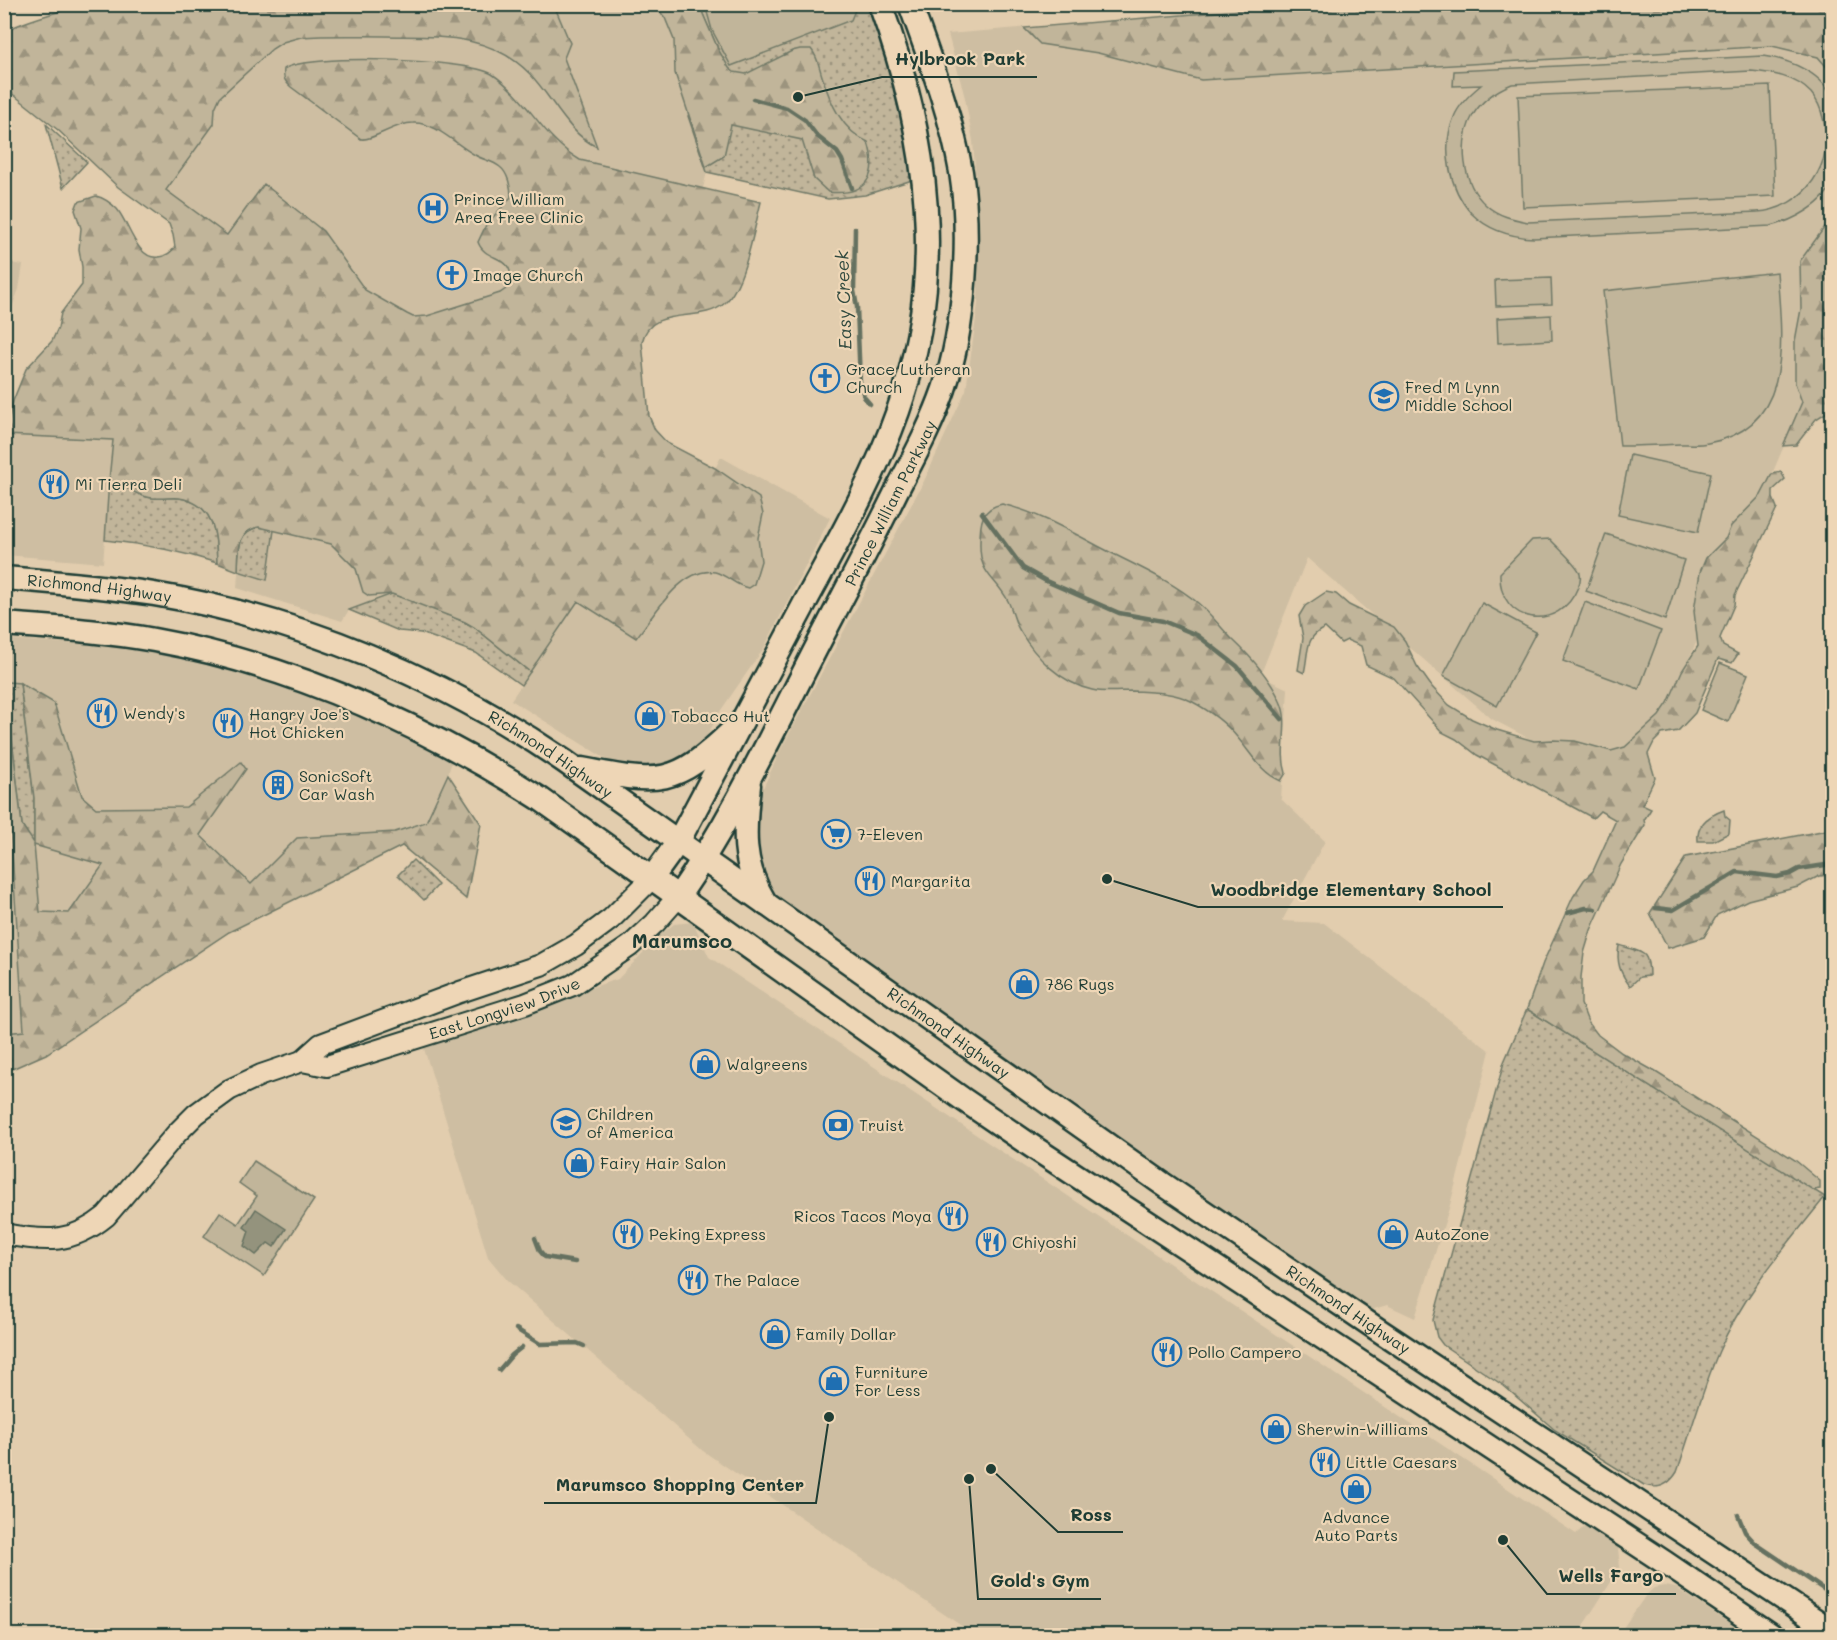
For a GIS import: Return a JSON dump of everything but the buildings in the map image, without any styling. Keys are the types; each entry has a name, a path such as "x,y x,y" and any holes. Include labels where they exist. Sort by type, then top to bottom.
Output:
{"main road":[{"name":"Prince William Parkway","path":"652,878 678,842 745,719 855,508 904,395 920,328 926,280 928,234 923,174 911,111 901,70 880,4"},
{"name":"Prince William Parkway","path":"678,897 703,860 751,773 910,465 938,407 947,376 960,315 966,225 964,199 952,127 910,4"},
{"path":"904,395 938,407"},
{"name":"Richmond Highway","path":"4,578 79,584 155,594 226,609 298,630 376,659 445,691 519,732 1160,1182 1380,1331 1833,1631"},
{"path":"4,624 118,634 177,644 270,669 362,702 490,767 539,798 1021,1139 1773,1635"},
{"path":"573,768 635,779 669,776 687,768 745,719"},
{"path":"751,773 745,824 746,853 753,878 769,907"}],"street":[{"name":"East Longview Drive","path":"4,1234 44,1240 61,1239 93,1227 106,1216 177,1132 196,1114 241,1083 302,1061 321,1044 460,992 528,970 561,954 604,924 652,878"},
{"name":"East Longview Drive","path":"302,1061 327,1066 525,1004 573,986 630,946 678,897"},
{"path":"573,986 570,959 604,924"},
{"path":"471,1021 472,1006 478,997 528,970"}],"shaded area":[{"name":"Fred M Lynn Middle School","path":"1302,4 1832,16 1832,333 1772,474 1629,792 1492,719 1307,558 1260,676 1288,689 1281,799 1325,841 1282,921 1324,923 1490,1051 1450,1205 1415,1318 1387,1305 1371,1310 1295,1259 930,1010 773,899 753,868 758,799 780,751 924,481 966,390 978,304 978,209 973,141 965,98 948,34"},
{"path":"159,5 699,5 718,49 688,116 707,172 700,200 485,479 5,63"},
{"path":"5,262 23,265 19,289 5,325"},
{"path":"254,339 504,552 349,610 342,621 237,588"},
{"path":"5,435 113,440 103,563 5,555"},
{"path":"721,457 830,518 764,648 721,710 702,745 665,770 621,766 511,700 578,601 635,638 668,558"},
{"path":"5,639 142,648 238,669 342,705 452,761 426,822 395,832 297,838 251,884 200,835 136,807 96,808 82,796 54,703 8,683 13,748 5,750"},
{"path":"4,766 24,1032 5,1033 4,1033"},
{"path":"34,845 104,865 69,913 40,912"},
{"path":"693,922 709,957 1576,1534 1588,1523 1618,1548 1620,1568 1577,1635 975,1635 703,1451 507,1280 488,1257 422,1042 618,979 659,936 674,924"},
{"path":"256,1209 286,1229 274,1247 268,1243 256,1255 244,1246 249,1231 244,1227"},
{"path":"1664,1586 1676,1588 1747,1635 1618,1635 1646,1595 1654,1588"}],"green space":[{"path":"705,4 857,5 851,20 731,66 712,30"},
{"path":"79,5 554,5 570,43 564,58 597,147 577,133 530,74 514,60 497,50 480,44 443,37 301,37 283,42 272,49 220,97 215,108 214,124 166,190 227,235 264,184 323,231 365,290 413,317 427,316 500,293 510,286 509,268 482,249 478,242 486,225 511,197 509,180 503,170 494,163 468,151 438,130 421,124 406,124 361,139 291,87 284,77 284,69 298,64 322,61 387,60 452,65 492,74 515,94 556,141 580,160 761,202 743,270 732,295 715,309 666,318 655,323 647,330 642,342 649,416 655,430 667,443 715,468 759,498 763,514 758,538 761,561 754,584 748,588 744,587 715,572 703,572 691,577 670,594 636,638 578,601 530,672 465,622 392,594 369,596 363,592 356,569 331,544 259,527 246,533 240,543 238,571 217,563 214,531 207,513 200,506 179,498 143,496 109,480 113,440 5,435 13,401 26,369 52,341 61,313 82,285 79,249 81,228 75,210 78,202 96,196 110,203 121,215 139,247 151,257 166,255 175,247 169,224 118,187 58,130 5,88 5,31"},
{"path":"655,5 701,5 718,49 729,68 734,72 746,74 792,51 811,49 838,115 851,131 868,142 872,165 866,182 852,191 828,192 814,179 802,140 731,125 724,156 706,167 675,73 674,40 665,18"},
{"path":"699,5 870,5 902,111 910,155 912,177 909,181 865,195 828,199 707,172 688,116 718,49"},
{"path":"1302,5 1832,5 1832,73 1818,57 1772,46 1201,80 1098,53 1040,44 1024,28"},
{"path":"1763,56 1794,64 1815,76 1829,92 1833,111 1832,181 1829,189 1816,204 1798,216 1771,226 1534,238 1508,234 1492,228 1471,213 1457,192 1453,180 1448,154 1450,129 1459,108 1481,85 1453,86 1454,71","holes":["1751,71 1775,74 1805,87 1821,111 1826,135 1821,167 1813,181 1802,193 1774,209 1757,212 1528,222 1491,209 1478,196 1467,174 1465,138 1473,115 1490,96 1512,84"]},
{"path":"1770,86 1775,196 1523,207 1518,96"},
{"path":"46,124 87,162 63,188"},
{"path":"1832,217 1832,409 1816,419 1796,445 1783,446 1802,402 1795,383 1795,341 1801,309 1800,261"},
{"path":"5,260 12,263 5,296"},
{"path":"1777,272 1781,324 1777,377 1769,400 1756,419 1736,434 1708,443 1620,446 1603,291"},
{"path":"1551,278 1552,304 1496,306 1495,280"},
{"path":"1551,315 1552,340 1498,343 1497,318"},
{"path":"1630,455 1711,473 1698,532 1618,515"},
{"path":"1781,472 1785,479 1773,490 1777,508 1735,595 1734,605 1720,638 1723,646 1738,654 1732,663 1718,659 1695,713 1678,731 1662,734 1654,742 1648,754 1655,778 1642,805 1651,809 1644,820 1645,825 1621,864 1591,930 1584,953 1581,1004 1588,1022 1598,1035 1622,1053 1795,1160 1820,1181 1820,1189 1813,1190 1527,1009 1543,963 1573,897 1593,871 1616,820 1600,811 1593,818 1477,755 1456,739 1442,732 1394,678 1366,665 1361,646 1347,640 1341,643 1325,628 1310,641 1304,673 1298,670 1303,638 1299,616 1305,606 1326,592 1336,594 1349,605 1394,627 1405,641 1417,666 1432,687 1449,705 1472,719 1497,730 1534,741 1575,741 1611,751 1625,747 1659,716 1668,703 1682,671 1698,646 1694,611 1700,572 1706,558 1726,538 1731,526 1761,495 1772,474"},
{"path":"109,480 147,497 180,498 200,506 207,513 214,531 217,563 161,548 105,540"},
{"path":"1002,504 1052,522 1150,572 1175,586 1198,603 1260,668 1280,701 1285,727 1283,754 1286,773 1281,781 1262,768 1222,721 1191,701 1162,693 1092,690 1081,687 1050,668 1026,641 1016,624 1008,601 982,562 980,535 983,517 990,509"},
{"path":"259,527 274,530 267,580 238,571 240,543 246,533"},
{"path":"1606,534 1684,560 1665,620 1586,591"},
{"path":"1550,539 1578,569 1580,582 1569,602 1558,612 1532,617 1519,612 1509,604 1502,590 1500,573 1532,540"},
{"path":"392,594 443,612 474,627 530,672 521,685 476,653 421,633 399,631 349,610"},
{"path":"1585,602 1661,631 1639,689 1563,661"},
{"path":"1482,603 1536,632 1497,706 1443,676"},
{"path":"1720,663 1748,674 1728,722 1701,710"},
{"path":"7,682 20,683 34,798 34,845 22,825"},
{"path":"20,683 54,703 82,796 96,808 186,807 241,762 246,769 200,835 251,884 297,838 395,832 426,822 448,774 481,824 466,899 402,846 229,932 46,1054 5,1072 5,1033 24,1031 5,750 13,748 22,825 34,843 34,798","holes":["34,845 103,865 69,913 40,912"]},
{"path":"1724,810 1725,816 1730,820 1729,833 1713,841 1698,841 1699,830 1705,821"},
{"path":"1832,829 1832,875 1819,876 1798,887 1748,900 1717,915 1704,937 1668,948 1650,913 1686,857"},
{"path":"413,860 438,885 424,900 398,875"},
{"path":"1619,945 1639,951 1646,956 1649,976 1640,977 1630,986 1620,967"},
{"path":"1527,1009 1825,1197 1767,1271 1740,1310 1713,1366 1677,1472 1671,1480 1659,1487 1644,1485 1555,1430 1504,1386 1443,1345 1437,1337 1433,1320 1504,1062"},
{"path":"254,1161 314,1200 264,1276 204,1236 220,1212 238,1224 257,1196 239,1183"}],"waterway":[{"name":"Easy Creek","path":"753,99 787,108 805,120 817,136 837,152 852,188"},
{"name":"Easy Creek","path":"855,228 854,291 857,307 860,382 864,397 870,404"},
{"name":"Easy Creek","path":"982,513 1023,568 1046,581 1119,613 1163,621 1197,635 1237,666 1282,719"},
{"name":"Easy Creek","path":"1656,908 1673,910 1737,872 1777,877 1799,869 1832,864"},
{"name":"Easy Creek","path":"1567,913 1586,908 1595,909"},
{"path":"535,1238 545,1257 575,1262"},
{"path":"516,1329 540,1344 577,1343 584,1346"},
{"path":"499,1370 522,1347"},
{"path":"1738,1515 1745,1532 1755,1543 1832,1595"}],"place":[{"name":"Hylbrook Park","path":"798,97"},
{"name":"Prince William Area Free Clinic","path":"433,208"},
{"name":"Image Church","path":"452,275"},
{"name":"Grace Lutheran Church","path":"825,378"},
{"name":"Fred M Lynn Middle School","path":"1384,396"},
{"name":"Mi Tierra Deli","path":"54,484"},
{"name":"Wendy's","path":"102,713"},
{"name":"Tobacco Hut","path":"650,716"},
{"name":"Hangry Joe's Hot Chicken","path":"228,723"},
{"name":"SonicSoft Car Wash","path":"278,785"},
{"name":"7-Eleven","path":"836,834"},
{"name":"Woodbridge Elementary School","path":"1107,879"},
{"name":"Margarita","path":"870,881"},
{"name":"786 Rugs","path":"1024,984"},
{"name":"Walgreens","path":"705,1064"},
{"name":"Children of America","path":"566,1123"},
{"name":"Truist","path":"838,1125"},
{"name":"Fairy Hair Salon","path":"579,1163"},
{"name":"Ricos Tacos Moya","path":"953,1216"},
{"name":"Peking Express","path":"628,1234"},
{"name":"AutoZone","path":"1393,1234"},
{"name":"Chiyoshi","path":"991,1242"},
{"name":"The Palace","path":"693,1280"},
{"name":"Family Dollar","path":"775,1334"},
{"name":"Pollo Campero","path":"1167,1352"},
{"name":"Furniture For Less","path":"834,1381"},
{"name":"Marumsco Shopping Center","path":"829,1417"},
{"name":"Sherwin-Williams","path":"1276,1429"},
{"name":"Little Caesars","path":"1325,1462"},
{"name":"Ross","path":"991,1469"},
{"name":"Gold's Gym","path":"969,1479"},
{"name":"Advance Auto Parts","path":"1356,1489"},
{"name":"Wells Fargo","path":"1503,1540"}],"district":[{"name":"Marumsco","path":"682,941"}]}
